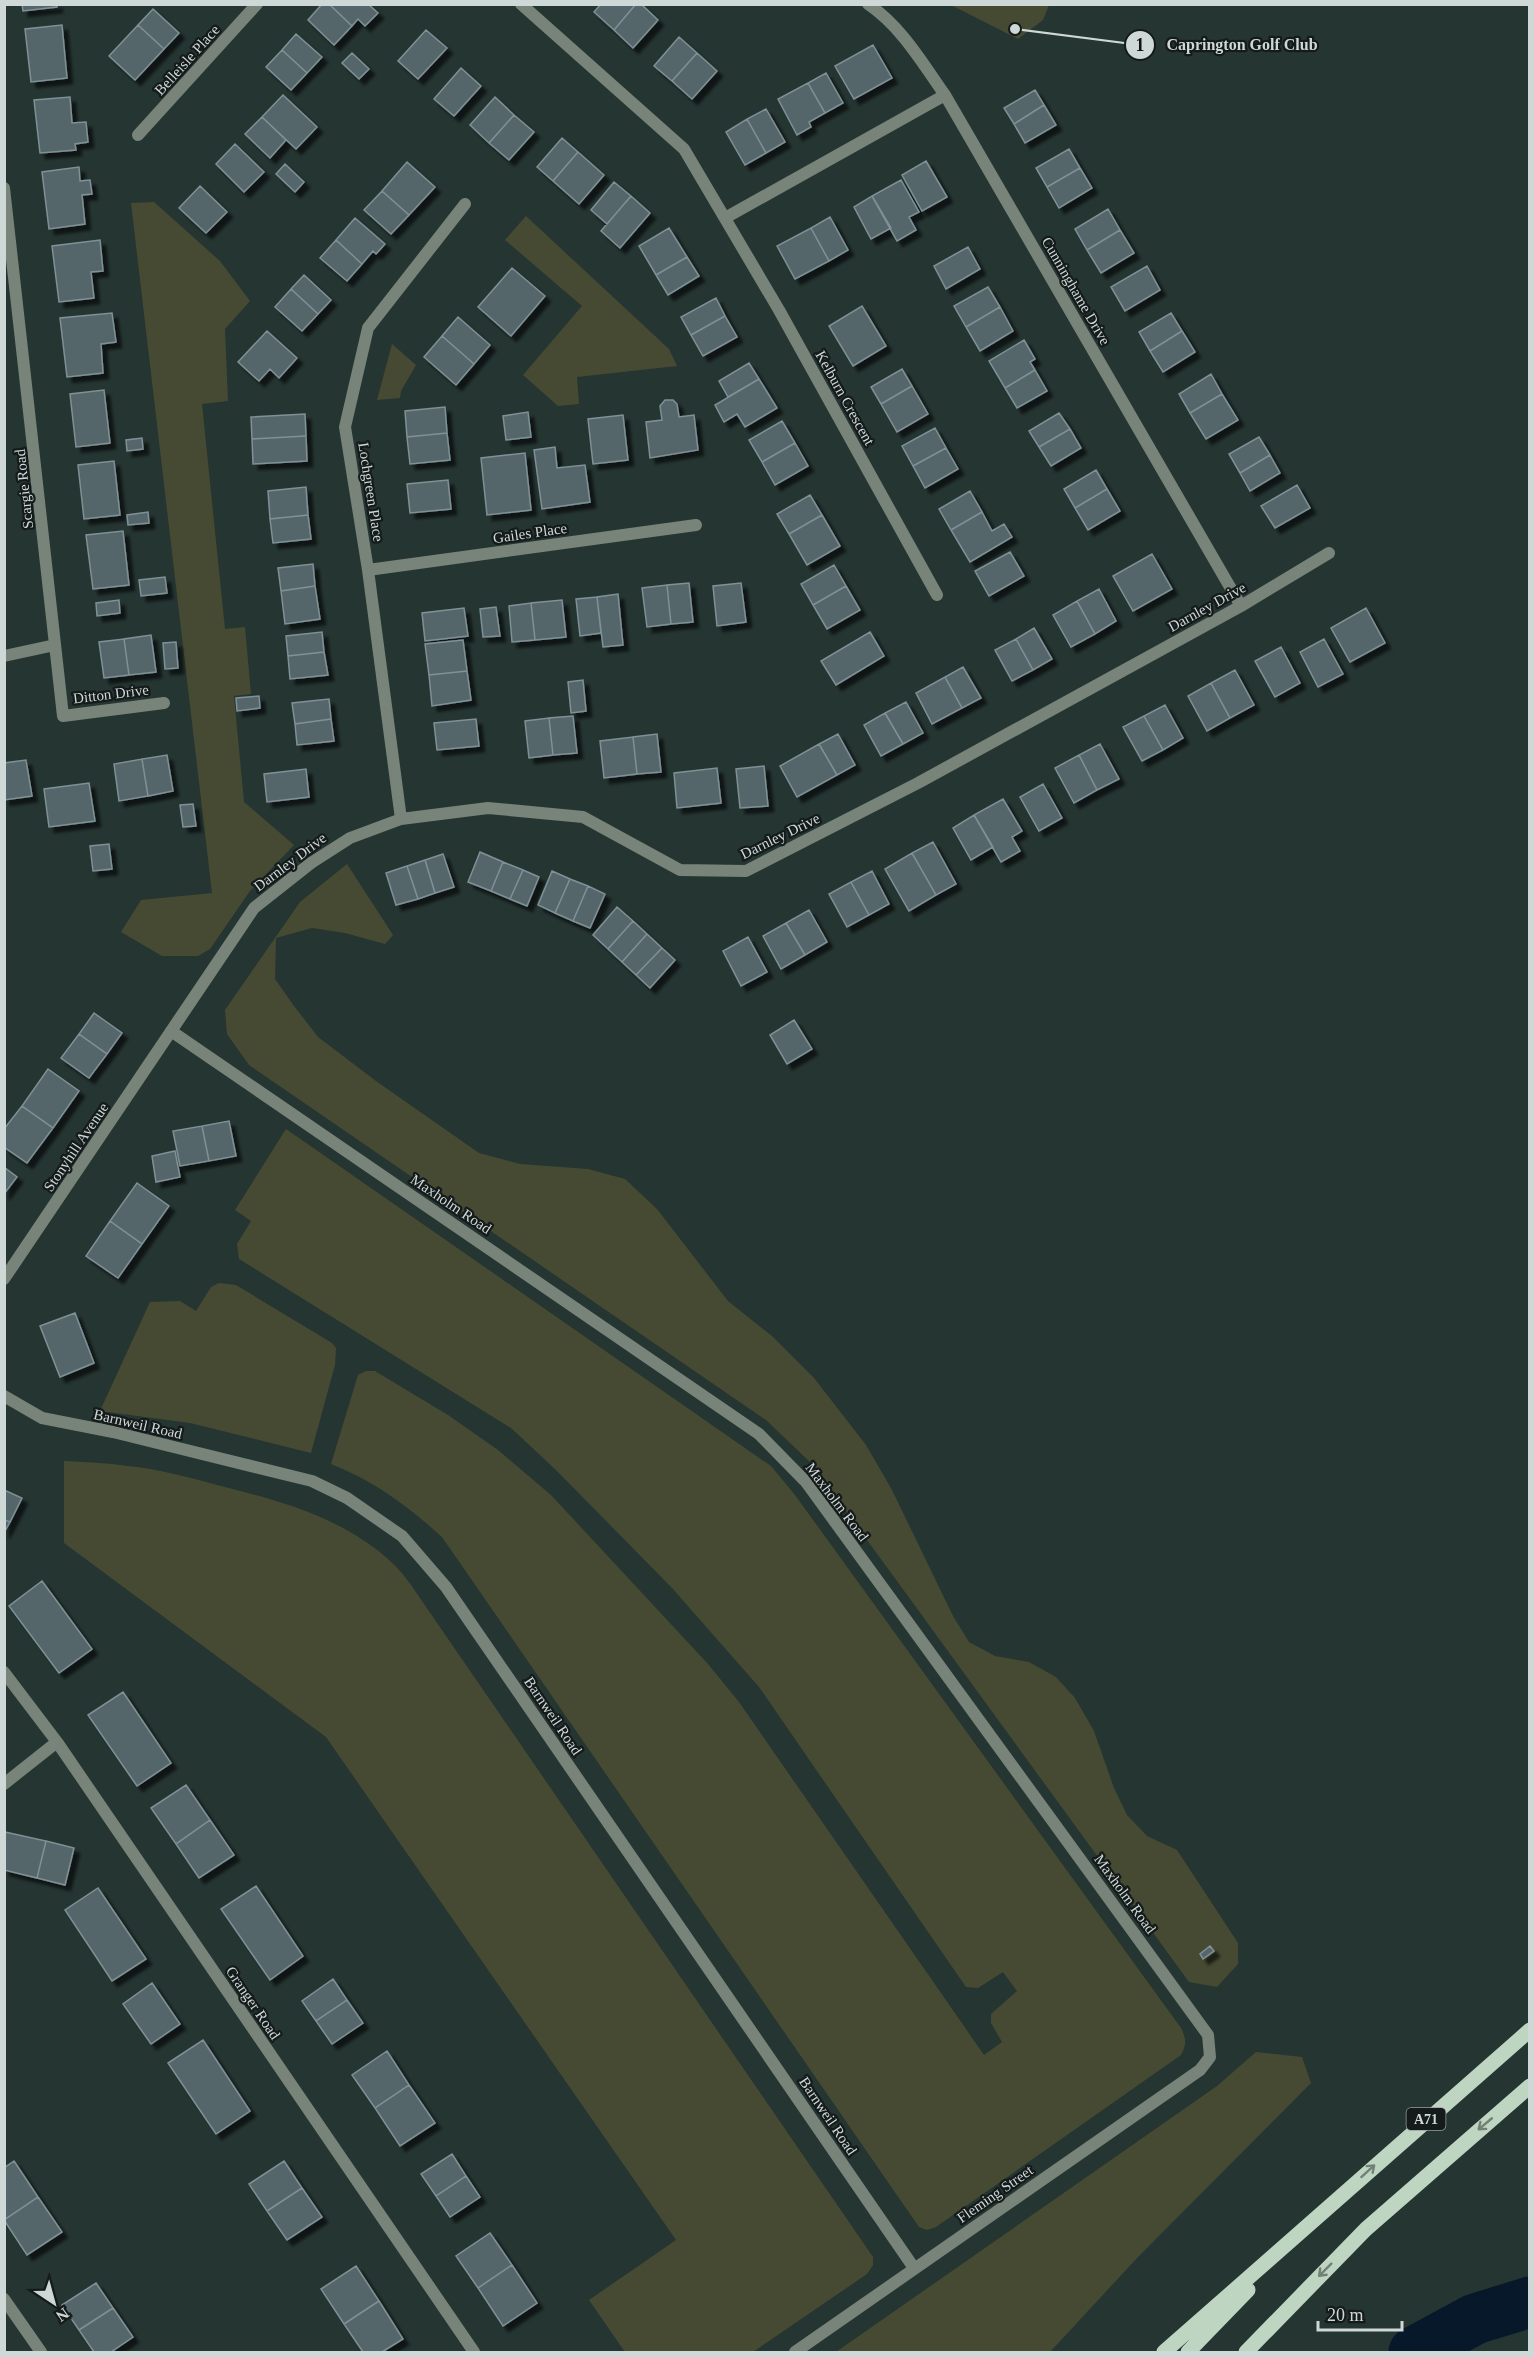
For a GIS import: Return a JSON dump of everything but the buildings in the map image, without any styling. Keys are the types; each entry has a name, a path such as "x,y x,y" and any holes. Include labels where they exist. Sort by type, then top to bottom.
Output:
{"main road":[{"name":"A71","path":"1188,2352 1324,2210 1530,2030"},
{"name":"A71","path":"1246,2352 1366,2229 1530,2086"},
{"path":"1164,2352 1324,2210"}],"street":[{"name":"Belleisle Place","path":"138,135 257,4"},
{"name":"Kelburn Crescent","path":"521,4 684,149 779,310 937,595"},
{"name":"Cunninghame Drive","path":"868,4 879,11 911,47 945,95 1241,606"},
{"path":"724,218 945,95"},
{"name":"Scargie Road","path":"4,188 63,716"},
{"name":"Lochgreen Place","path":"401,819 368,570 345,427 368,328 465,204"},
{"name":"Gailes Place","path":"368,570 696,525"},
{"name":"Darnley Drive","path":"171,1031 254,908 311,863 350,838 401,819 488,808 584,817 680,870 746,871 918,783 1241,606 1329,553"},
{"path":"4,657 56,645"},
{"name":"Ditton Drive","path":"63,716 164,703"},
{"name":"Stonyhill Avenue","path":"4,1279 171,1031"},
{"name":"Maxholm Road","path":"171,1031 759,1434 806,1482 1135,1934 1208,2035 1210,2057"},
{"name":"Barnweil Road","path":"4,1396 42,1418 113,1432 312,1481 347,1498 402,1536 446,1587 914,2268"},
{"name":"Granger Road","path":"4,1672 57,1742 474,2352"},
{"path":"4,1785 57,1742"},
{"name":"Fleming Street","path":"795,2352 1200,2070 1210,2057"},
{"path":"4,2299 41,2352"}],"green space":[{"path":"951,5 1049,5 1043,20 1018,39"},
{"path":"154,202 220,261 250,301 225,329 228,401 202,404 225,629 245,627 251,694 234,696 244,802 294,845 250,891 210,949 198,956 162,956 121,932 141,900 212,893 131,203"},
{"path":"526,216 669,349 677,366 577,377 579,404 558,406 523,375 582,306 505,240"},
{"path":"392,344 416,365 401,391 400,398 377,400"},
{"path":"347,864 393,935 385,944 345,933 312,928 276,938 275,979 318,1037 479,1153 520,1164 588,1169 625,1179 657,1209 728,1301 772,1336 814,1378 866,1445 892,1490 953,1616 969,1642 995,1656 1029,1662 1056,1677 1075,1698 1094,1731 1114,1788 1127,1815 1147,1836 1177,1850 1238,1943 1238,1964 1217,1987 1189,1982 811,1463 766,1420 249,1065 227,1034 225,1010 300,902"},
{"path":"286,1129 771,1466 795,1495 1181,2028 1185,2041 1181,2055 936,2227 927,2230 919,2227 442,1537 390,1495 362,1478 331,1464 358,1375 366,1371 375,1371 448,1415 498,1450 551,1495 708,1664 739,1702 984,2055 1002,2042 991,2023 991,2014 1017,1991 1003,1972 978,1988 966,1987 759,1687 672,1588 556,1470 511,1428 239,1259 237,1244 251,1221 235,1210"},
{"path":"219,1283 236,1285 332,1343 336,1348 335,1365 311,1453 190,1423 100,1411 150,1302 180,1301 196,1311 211,1287"},
{"path":"64,1461 112,1464 162,1471 285,1504 350,1532 370,1544 393,1564 414,1590 873,2257 873,2265 867,2274 753,2352 625,2352 589,2300 676,2240 326,1737 64,1543"},
{"path":"1256,2052 1302,2057 1311,2083 1138,2257 1050,2352 836,2352 1217,2086"}],"waterway":[{"path":"1414,2352 1475,2319 1530,2302"}],"place":[{"name":"Caprington Golf Club","path":"1015,29"}]}
